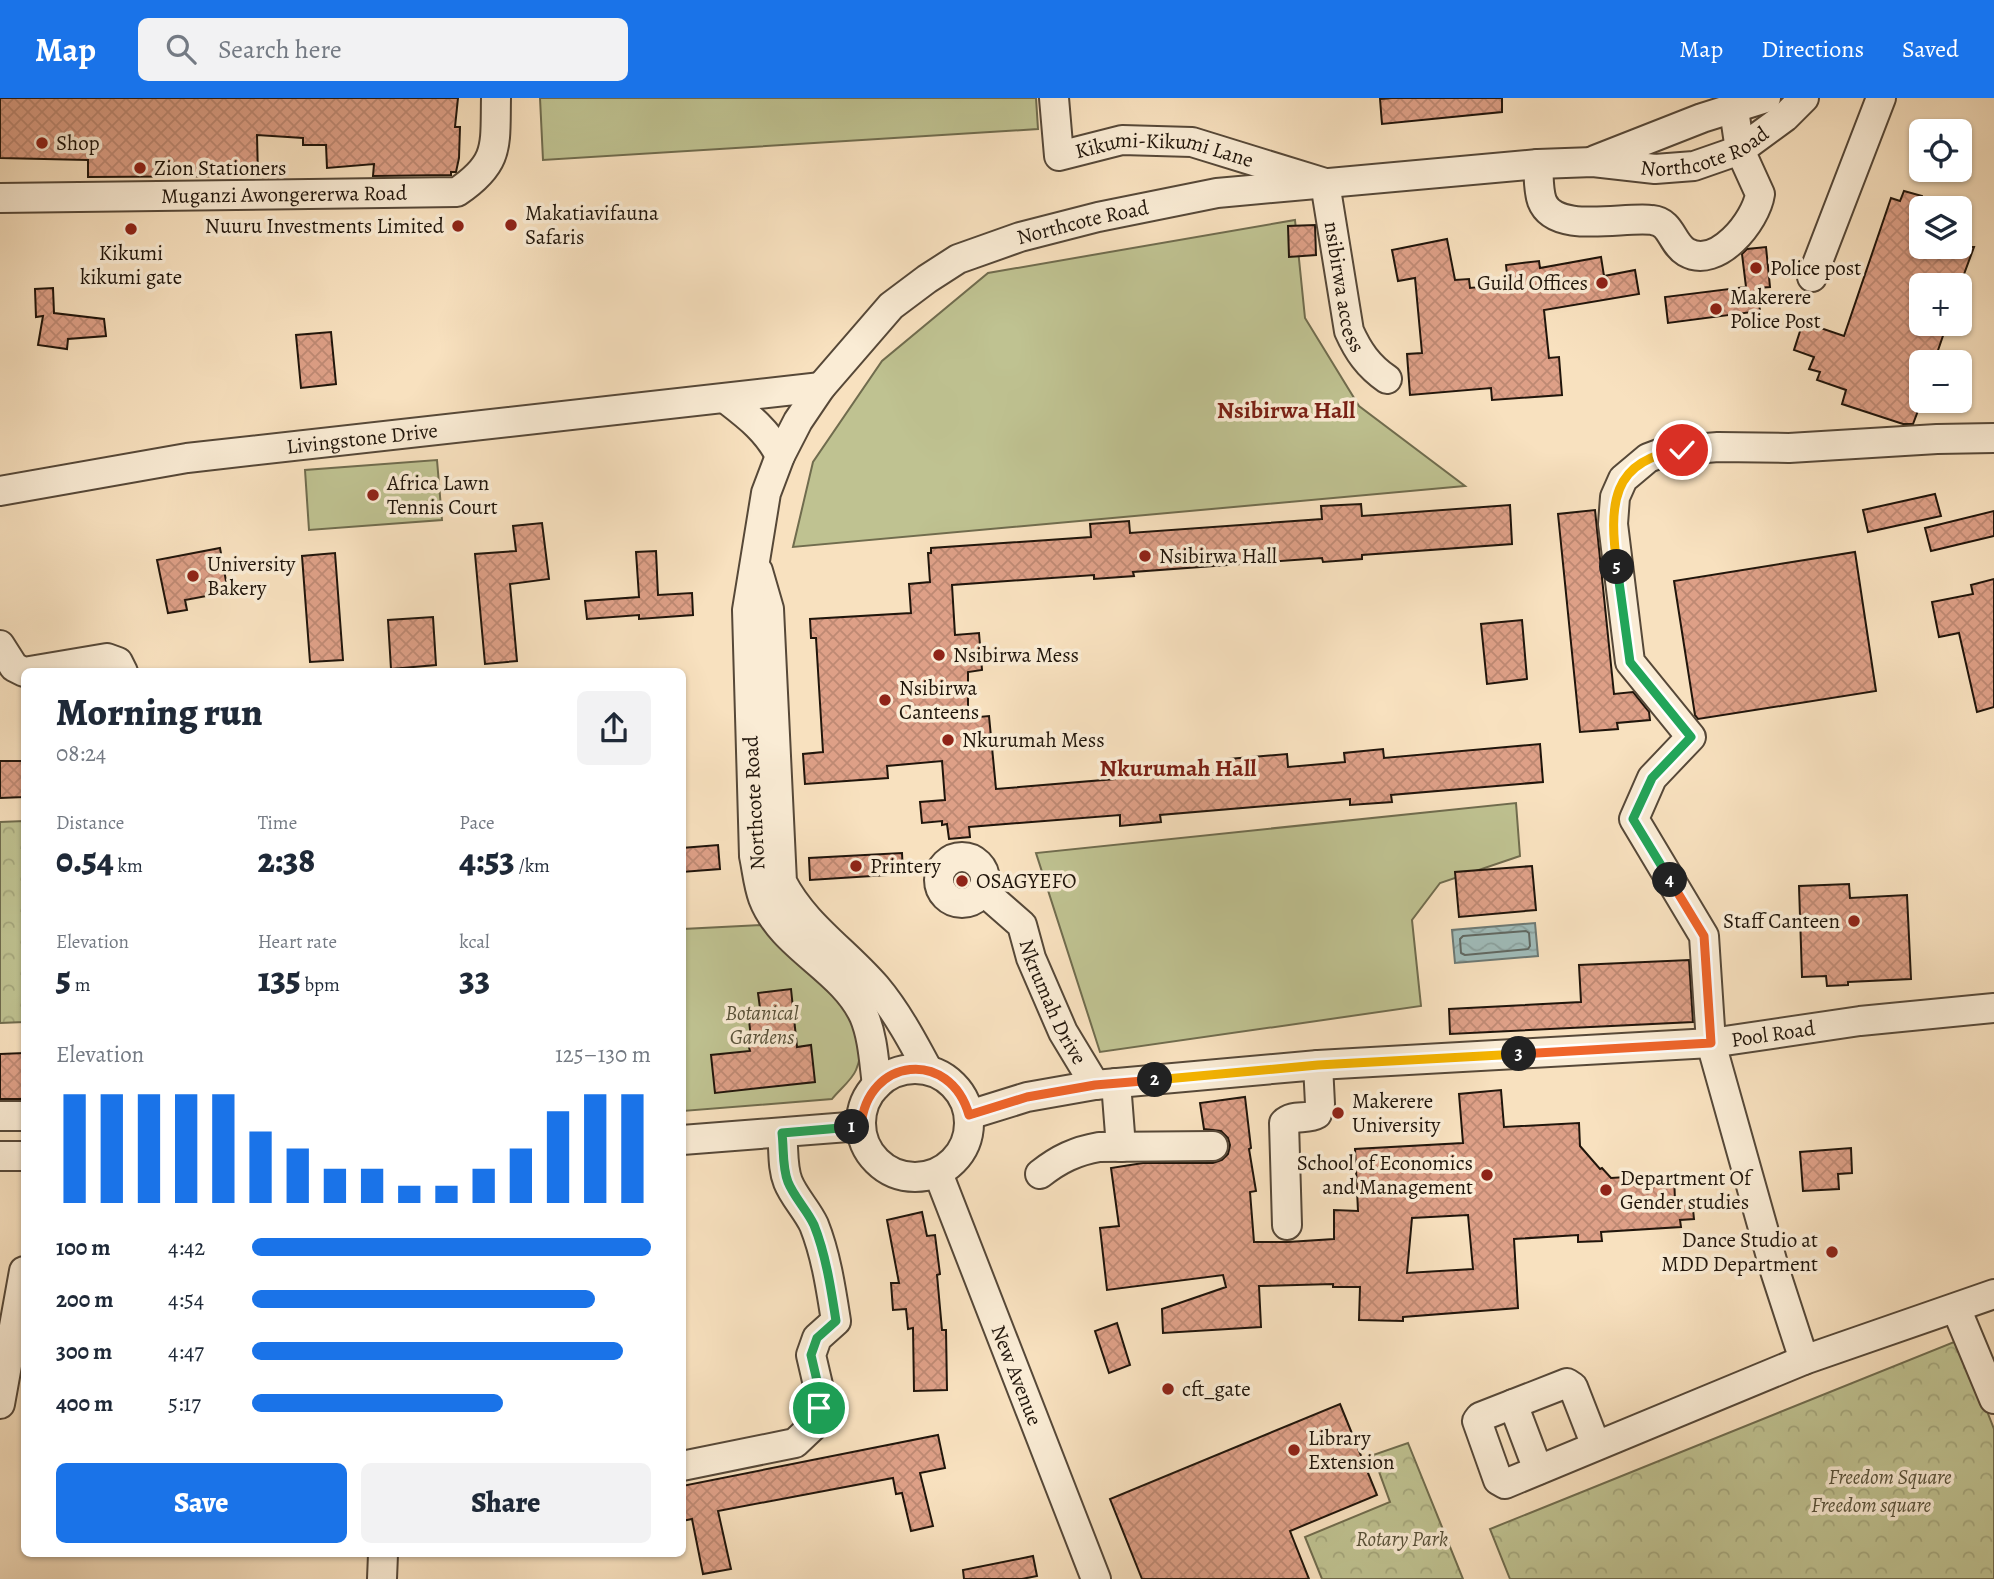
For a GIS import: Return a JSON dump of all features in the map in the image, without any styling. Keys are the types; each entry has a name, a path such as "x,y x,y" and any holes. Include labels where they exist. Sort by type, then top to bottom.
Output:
{"street":[{"name":"Muganzi Awongererwa Road","path":"0,198 457,192 486,169 492,156 496,98"},
{"name":"Kikumi-Kikumi Lane","path":"1054,98 1059,156 1122,140 1192,142 1325,183"},
{"name":"Northcote Road","path":"1592,162 1703,108 1734,110 1766,98"},
{"name":"Northcote Road","path":"877,1085 864,1016 847,992 792,939 776,919 764,900 758,880 754,856 747,610 766,493 780,456 798,421 821,387 891,306 958,259 1020,237 1217,193 1538,164 1592,162 1655,169 1694,166 1740,150 1784,117 1804,98"},
{"path":"1812,277 1881,98"},
{"path":"1703,108 1708,159"},
{"path":"1538,164 1542,202 1564,220 1655,220 1670,230 1677,244 1687,253 1712,255 1740,232 1759,204 1760,194 1740,150 1734,110"},
{"name":"nsibirwa access","path":"1325,183 1349,331 1359,352 1376,372 1387,379"},
{"name":"Livingstone Drive","path":"0,491 187,458 821,387"},
{"path":"726,399 761,427 780,456"},
{"path":"1804,1360 1775,1271 1711,1043 1704,936 1633,819 1652,778 1691,737 1630,662 1613,524 1615,497 1623,479 1647,458 1682,450 1718,447 1789,448 1994,438"},
{"name":"Northcote Road","path":"756,565 769,610 782,882 803,916 876,987 908,1033 928,1070"},
{"path":"0,645 14,667 21,670"},
{"path":"48,668 107,658 118,662 121,668"},
{"name":"Nkrumah Drive","path":"982,890 1022,925 1031,958 1063,1032 1105,1084"},
{"name":"Pool Road","path":"969,1115 1027,1097 1105,1084 1318,1065 1711,1043 1860,1021 1994,1007"},
{"path":"1287,1225 1283,1129 1288,1120 1311,1118 1320,1110 1318,1065"},
{"path":"903,1070 928,1070 951,1082 960,1091 969,1115 969,1129 960,1155 938,1173 927,1177 904,1177 882,1167 867,1149 861,1126 862,1111 877,1085 903,1070"},
{"path":"1105,1084 1121,1147"},
{"path":"0,1116 21,1116"},
{"path":"686,1140 861,1126"},
{"path":"686,1465 795,1444 813,1426 819,1408 818,1385 811,1355 817,1338 836,1321 832,1290 813,1222 788,1183 782,1133"},
{"path":"1040,1174 1060,1159 1082,1150 1213,1146"},
{"path":"0,1156 21,1156"},
{"name":"New Avenue","path":"938,1173 1096,1579"},
{"path":"0,1404 21,1288"},
{"path":"1596,1446 1570,1384 1561,1385 1480,1417 1477,1421 1500,1482 1505,1484 1804,1360 1994,1294"},
{"path":"1956,1308 1994,1399"},
{"path":"1513,1404 1538,1470"},
{"path":"382,1579 383,1557"}],"green space":[{"path":"540,98 1036,98 1038,129 543,160"},
{"path":"1295,220 1305,318 1359,406 1465,486 793,547 813,462 882,361 988,273"},
{"name":"Africa Lawn Tennis Court","path":"437,460 442,520 309,530 305,470"},
{"path":"1516,803 1520,856 1440,883 1412,920 1421,1006 1100,1052 1036,853"},
{"path":"21,821 21,1022 0,1023 0,822"},
{"name":"Botanical Gardens","path":"761,925 818,968 835,985 849,1003 859,1024 861,1046 856,1070 832,1099 686,1111 686,929"},
{"name":"Freedom Square","path":"1959,1340 1994,1429 1994,1579 1510,1579 1490,1529"},
{"name":"Rotary Park","path":"1408,1443 1463,1579 1322,1579 1305,1537 1390,1502 1373,1455"}],"water":[{"path":"1535,923 1538,956 1455,963 1452,930"}],"building":[{"path":"0,98 458,98 455,127 460,127 459,158 456,172 451,172 451,175 373,176 374,164 327,168 326,145 303,145 303,138 257,135 258,176 88,177 88,160 0,158"},
{"path":"1502,98 1502,112 1382,124 1380,99"},
{"path":"1904,191 1922,196 1909,196 1909,259 1970,259 1964,273 1909,273 1909,336 1943,336 1938,350 1909,350 1909,413 1917,413 1913,424 1903,424 1842,404 1846,390 1817,380 1820,372 1809,369 1814,357 1794,350 1803,322 1844,336 1891,198 1900,201"},
{"path":"1315,225 1316,255 1289,257 1288,226"},
{"path":"1447,239 1455,280 1469,279 1470,288 1508,284 1506,265 1539,261 1540,268 1601,257 1604,276 1635,270 1639,294 1544,310 1549,358 1559,357 1562,395 1492,400 1491,388 1410,395 1407,354 1422,353 1415,278 1398,281 1392,250"},
{"name":"Police post","path":"1766,247 1770,287 1757,288 1760,311 1668,323 1665,297 1746,287 1742,254 1747,249"},
{"path":"53,288 54,313 104,319 106,336 68,339 67,349 38,345 43,316 36,317 35,289"},
{"path":"331,332 336,384 301,388 296,335"},
{"path":"1935,494 1941,516 1868,532 1863,510"},
{"path":"1361,504 1362,516 1510,505 1512,544 1362,555 1362,559 1323,562 1322,558 1133,572 1134,576 1094,579 1094,575 952,585 955,635 979,633 982,670 968,672 968,718 989,716 996,789 1115,779 1114,769 1158,765 1159,778 1218,773 1217,760 1287,754 1288,767 1345,762 1344,753 1383,749 1384,758 1540,744 1543,782 1391,795 1392,802 1350,805 1350,799 1160,815 1161,822 1120,826 1120,815 969,827 970,837 949,839 947,824 942,825 942,821 922,823 920,802 945,800 942,761 887,766 888,778 805,784 803,754 823,752 816,638 811,638 810,619 911,613 909,584 930,582 928,553 931,553 931,548 1091,537 1090,524 1129,521 1130,533 1322,519 1321,506"},
{"path":"1595,510 1614,694 1633,692 1649,712 1650,720 1617,723 1618,729 1580,732 1558,514"},
{"path":"1994,511 1994,536 1931,551 1925,528"},
{"path":"542,523 549,579 510,584 517,661 485,664 475,554 516,551 513,526"},
{"name":"University Bakery","path":"220,548 228,592 185,600 187,610 168,613 157,560"},
{"path":"656,551 658,595 692,593 693,615 587,619 585,601 639,597 636,552"},
{"path":"1855,552 1876,691 1698,719 1695,715 1674,581"},
{"path":"335,553 343,660 310,662 302,556"},
{"path":"1994,579 1994,707 1977,712 1959,633 1939,637 1932,602 1973,594 1971,585"},
{"path":"433,617 436,665 391,668 388,620"},
{"path":"1522,620 1527,679 1487,684 1481,624"},
{"path":"0,761 21,761 21,797 0,798"},
{"path":"718,845 720,869 686,872 686,848"},
{"name":"Printery","path":"902,853 903,874 810,880 809,858"},
{"path":"1532,866 1536,910 1459,917 1455,872"},
{"name":"Staff Canteen","path":"1849,884 1850,898 1907,895 1911,979 1848,982 1848,985 1827,986 1826,976 1802,977 1799,886"},
{"path":"1689,960 1693,1022 1450,1034 1449,1009 1581,1002 1579,965"},
{"path":"791,989 797,1047 811,1045 815,1082 715,1093 711,1055 750,1051 747,1040 751,1039 748,1010 760,1008 758,993"},
{"path":"21,1053 21,1099 0,1099 0,1054"},
{"path":"1501,1090 1504,1127 1579,1123 1580,1146 1600,1169 1611,1178 1674,1174 1675,1201 1692,1200 1694,1219 1680,1220 1681,1227 1601,1232 1602,1241 1578,1242 1578,1235 1514,1239 1518,1308 1403,1317 1403,1321 1359,1320 1360,1287 1333,1287 1333,1284 1259,1286 1261,1327 1163,1333 1162,1309 1226,1287 1223,1275 1107,1290 1100,1228 1119,1226 1111,1168 1143,1163 1213,1163 1222,1160 1228,1154 1228,1138 1221,1131 1204,1129 1200,1103 1245,1097 1256,1191 1250,1192 1254,1242 1288,1242 1334,1239 1334,1210 1358,1211 1355,1149 1463,1143 1459,1094","holes":["1468,1215 1473,1269 1407,1273 1412,1218"]},
{"path":"1851,1148 1852,1173 1838,1174 1839,1189 1803,1191 1800,1152"},
{"path":"922,1212 927,1236 935,1235 940,1274 937,1275 942,1330 946,1330 947,1390 914,1391 913,1328 908,1329 906,1309 893,1310 891,1283 899,1283 887,1220"},
{"path":"1117,1323 1130,1365 1109,1373 1095,1331"},
{"name":"Library Extension","path":"1340,1404 1377,1495 1290,1531 1309,1579 1142,1579 1110,1499"},
{"path":"938,1435 945,1468 920,1473 933,1526 911,1531 902,1493 896,1494 893,1478 718,1511 731,1569 703,1574 692,1519 686,1520 686,1485"},
{"path":"1033,1556 1037,1576 1022,1579 964,1579 963,1570"}],"place":[{"name":"Shop","path":"42,143"},
{"name":"Zion Stationers","path":"140,168"},
{"name":"Makatiavifauna Safaris","path":"511,225"},
{"name":"Nuuru Investments Limited","path":"458,226"},
{"name":"Kikumi kikumi gate","path":"131,229"},
{"name":"Police post","path":"1756,268"},
{"name":"Guild Offices","path":"1602,283"},
{"name":"Makerere Police Post","path":"1716,309"},
{"name":"Africa Lawn Tennis Court","path":"373,495"},
{"name":"Nsibirwa Hall","path":"1145,556"},
{"name":"University Bakery","path":"193,576"},
{"name":"Nsibirwa Mess","path":"939,655"},
{"name":"Nsibirwa Canteens","path":"885,700"},
{"name":"Nkurumah Mess","path":"948,740"},
{"name":"Printery","path":"856,866"},
{"name":"OSAGYEFO","path":"962,881"},
{"name":"Staff Canteen","path":"1854,921"},
{"name":"Makerere University","path":"1338,1113"},
{"name":"School of Economics and Management","path":"1487,1175"},
{"name":"Department Of Gender studies","path":"1606,1190"},
{"name":"Dance Studio at MDD Department","path":"1832,1252"},
{"name":"cft_gate","path":"1168,1389"},
{"name":"Library Extension","path":"1294,1450"}],"district":[{"name":"Nsibirwa Hall","path":"1286,410"},
{"name":"Nkurumah Hall","path":"1178,768"}],"route":[{"path":"819,1408 818,1385 811,1355 817,1338 836,1321 832,1290 813,1222 788,1183 782,1133 861,1126 862,1111 868,1097 877,1085 903,1070 928,1070 951,1082 960,1091 969,1115 1027,1097 1095,1085 1318,1065 1711,1043 1704,936 1633,819 1652,778 1691,737 1630,662 1613,524 1615,497 1623,479 1647,458 1682,450"}],"park label":[{"name":"Freedom square","path":"1871,1505"}]}
